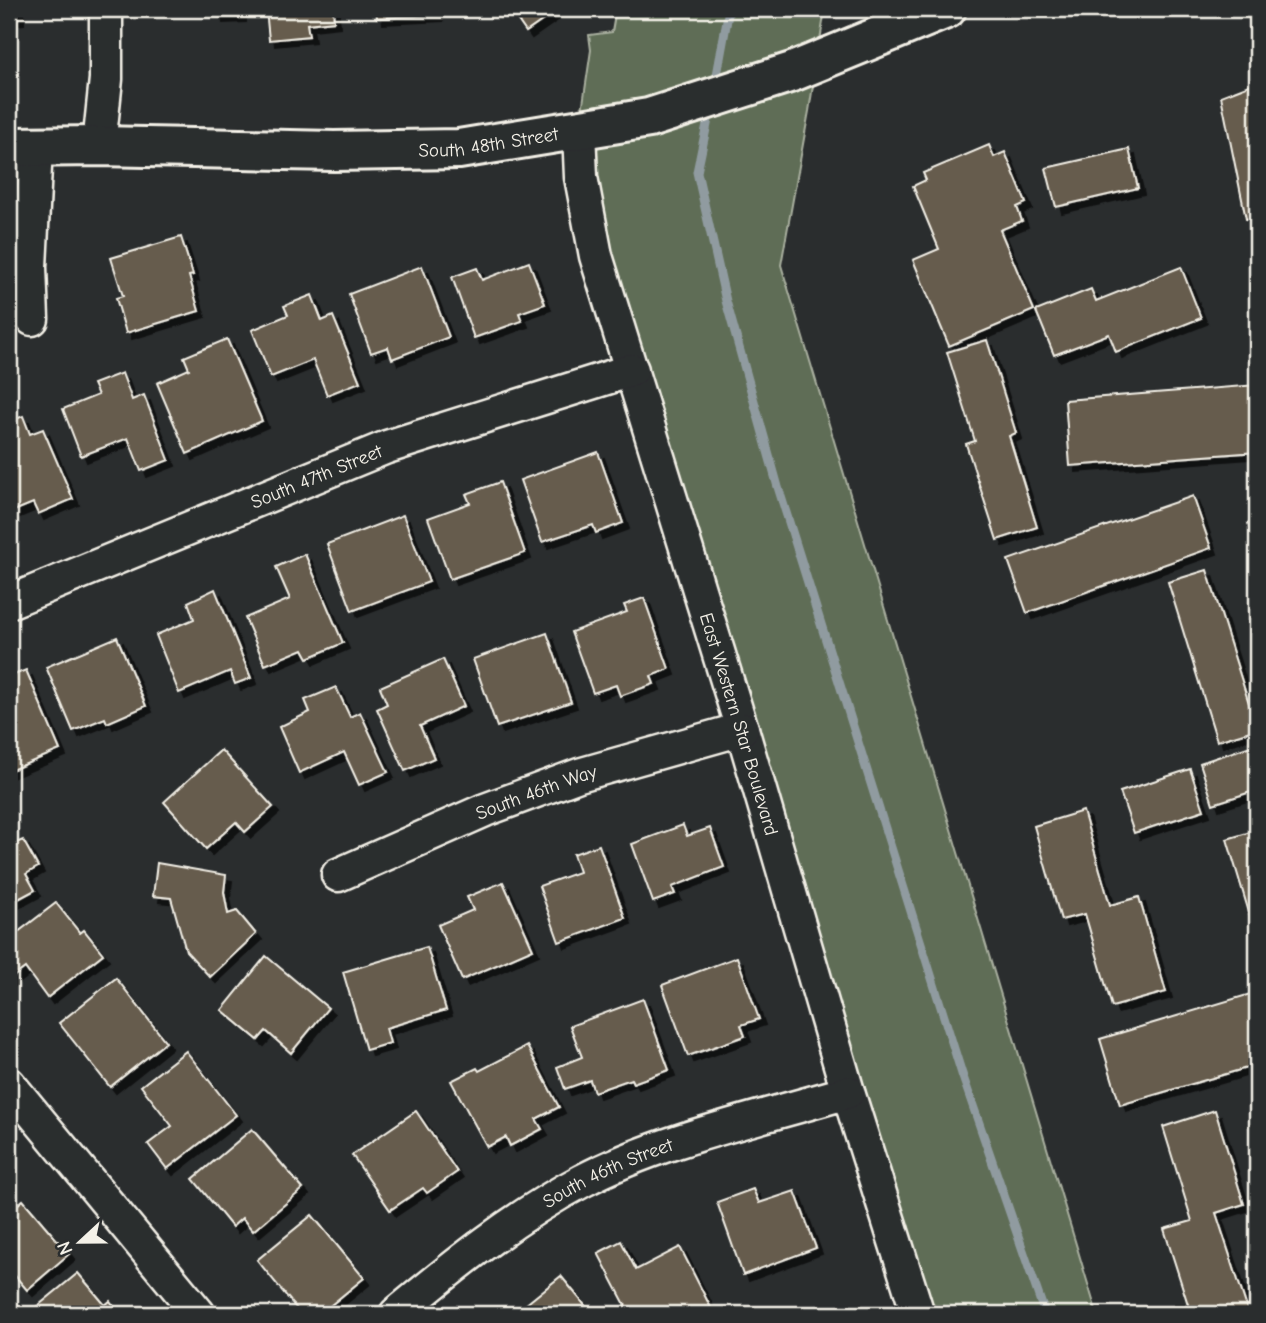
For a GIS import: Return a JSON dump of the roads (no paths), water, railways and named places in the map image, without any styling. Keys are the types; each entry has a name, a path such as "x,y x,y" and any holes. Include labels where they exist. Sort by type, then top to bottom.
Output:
{"main road":[{"name":"South 48th Street","path":"22,147 334,151 459,149 649,118 751,87 946,9"}],"street":[{"path":"99,146 106,79 106,9"},
{"name":"East Western Star Boulevard","path":"579,131 581,177 596,256 742,729 848,1092 918,1314"},
{"path":"22,147 33,319"},
{"name":"South 47th Street","path":"9,602 387,447 632,370"},
{"name":"South 46th Way","path":"338,875 485,810 579,775 742,729"},
{"path":"9,1084 199,1314"},
{"name":"South 46th Street","path":"396,1314 524,1214 583,1180 661,1147 848,1092"}],"waterway":[{"path":"715,86 729,9"},
{"path":"710,110 697,172 726,301 778,487 962,1074 1045,1314"}]}
